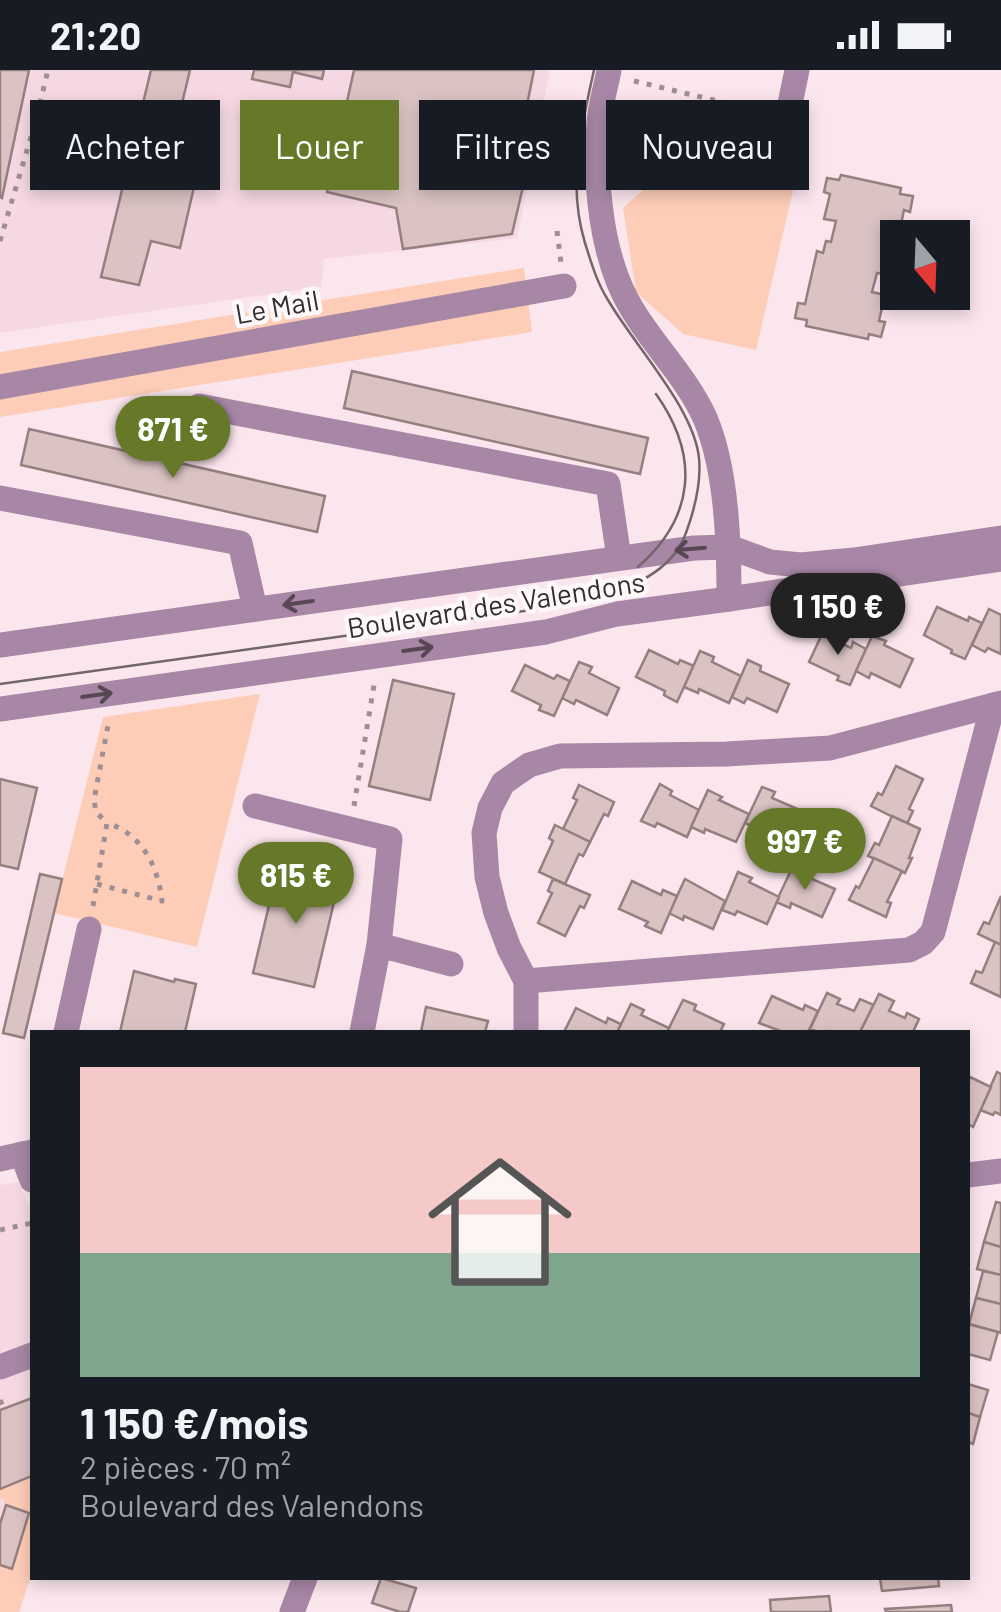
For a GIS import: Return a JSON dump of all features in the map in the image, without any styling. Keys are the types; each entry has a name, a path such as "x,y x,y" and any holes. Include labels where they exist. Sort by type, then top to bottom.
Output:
{"street":[{"path":"791,100 797,70"},
{"path":"609,72 599,119 597,169 605,230 618,280 631,309 704,417 717,456 729,548 729,600"},
{"name":"Le Mail","path":"0,386 564,286"},
{"path":"199,406 608,484 620,558"},
{"path":"0,498 240,543 256,609"},
{"name":"Boulevard des Valendons","path":"0,645 694,548 729,548 770,562 801,566 1001,538"},
{"name":"Boulevard des Valendons","path":"0,709 546,632 617,614 1001,559"},
{"path":"526,981 909,950 924,944 932,932 997,704"},
{"path":"526,1030 526,981 496,914 487,877 484,834 490,808 503,783 529,765 560,756 830,748 997,704"},
{"path":"256,806 390,839 378,945 362,1030"},
{"path":"66,1030 89,929"},
{"path":"378,945 451,964"},
{"path":"970,1174 999,1172"},
{"path":"0,1367 30,1356"},
{"path":"292,1612 304,1580"}],"path":[{"path":"0,241 48,70"},
{"path":"609,72 717,100"},
{"path":"600,197 610,190"},
{"path":"350,829 380,654"},
{"path":"96,884 162,900 154,866 143,848 130,834 107,823 96,812 94,800 112,706 110,693"},
{"path":"89,929 107,823"},
{"path":"0,1230 30,1223"},
{"path":"0,1400 4,1409"}],"shaded area":[{"path":"0,70 550,70 544,100 419,100 419,190 526,190 517,238 324,259 321,287 0,333"},
{"path":"643,190 793,190 756,350 683,334 636,292 623,208"},
{"path":"524,268 532,332 0,417 0,352"},
{"path":"260,694 197,947 54,913 103,717"},
{"path":"19,1182 30,1204 30,1578 19,1612 0,1612 0,1185"},
{"path":"30,1477 30,1578 19,1612 0,1612 0,1565 29,1514 6,1505 0,1499 0,1489"}],"building":[{"path":"0,70 29,70 2,198 0,197"},
{"path":"151,70 190,70 183,100 144,100"},
{"path":"254,70 324,70 322,79 293,72 290,87 252,79"},
{"path":"354,70 534,70 528,100 419,100 419,190 522,190 512,234 403,249 396,208 327,192 399,190 399,100 347,100"},
{"path":"841,175 901,188 900,194 913,196 910,212 904,210 902,220 880,220 880,274 872,292 880,294 879,321 885,322 881,337 869,334 868,339 806,326 807,320 795,318 798,303 805,304 817,251 823,253 826,241 831,242 836,221 824,219 830,194 824,192 827,178 839,180"},
{"path":"122,190 193,190 180,248 151,241 139,285 101,277"},
{"path":"352,371 648,438 640,474 344,408"},
{"path":"29,429 325,496 317,532 21,465"},
{"path":"937,607 982,623 965,659 924,635"},
{"path":"989,609 1001,615 1001,654 972,645"},
{"path":"822,634 851,648 853,642 866,649 850,685 809,662"},
{"path":"872,636 913,659 900,687 871,673 869,678 856,671"},
{"path":"649,650 678,664 680,660 694,666 677,702 664,695 665,691 636,677"},
{"path":"700,651 714,657 712,662 741,676 729,703 699,689 698,693 684,687"},
{"path":"748,660 761,666 760,671 789,684 777,712 747,698 744,703 732,697"},
{"path":"579,662 592,667 589,673 619,688 607,715 576,700 574,704 562,698"},
{"path":"525,665 554,679 557,675 570,681 554,716 512,691"},
{"path":"393,680 454,694 430,800 369,786"},
{"path":"896,766 923,779 909,809 913,811 907,824 871,806 878,793 882,795"},
{"path":"0,779 37,788 18,869 0,865"},
{"path":"660,784 672,791 670,795 699,810 687,837 657,823 655,827 641,821"},
{"path":"579,785 614,802 590,842 563,829 577,800 573,798"},
{"path":"762,787 775,792 772,798 802,811 790,838 761,824 759,829 745,823"},
{"path":"708,790 722,797 719,800 749,814 736,842 691,827"},
{"path":"892,816 920,829 905,873 868,856 875,843 879,845"},
{"path":"555,825 590,842 583,856 579,854 565,884 539,872 553,841 549,838"},
{"path":"874,858 902,871 887,902 891,903 886,917 849,900"},
{"path":"793,866 807,872 805,876 835,889 822,917 791,903 790,908 776,902"},
{"path":"278,867 339,881 314,987 253,973"},
{"path":"738,872 779,897 767,924 737,911 735,915 722,910"},
{"path":"40,874 62,879 24,1038 3,1033"},
{"path":"553,879 590,895 565,936 538,923 552,893 548,891"},
{"path":"685,879 725,901 713,929 669,913"},
{"path":"632,881 661,895 663,890 677,896 661,933 645,926 648,922 619,909"},
{"path":"1001,896 1001,945 978,934 984,922 989,924"},
{"path":"995,942 1001,945 1001,997 971,983 976,971 982,973"},
{"path":"134,971 196,984 185,1030 120,1030"},
{"path":"827,993 840,999 837,1004 854,1011 860,999 874,1005 861,1030 810,1029"},
{"path":"879,994 894,1001 889,1011 919,1019 914,1030 861,1030"},
{"path":"772,996 803,1010 805,1005 818,1011 809,1030 778,1030 759,1023"},
{"path":"683,1000 696,1005 694,1010 724,1024 721,1030 668,1030"},
{"path":"631,1004 644,1010 641,1015 669,1028 668,1030 618,1030"},
{"path":"426,1007 488,1021 486,1030 421,1030"},
{"path":"576,1008 606,1023 608,1018 621,1024 618,1030 565,1030"},
{"path":"997,1072 1001,1074 1001,1115 993,1115 980,1110"},
{"path":"970,1077 991,1087 973,1127 970,1125"},
{"path":"996,1202 1001,1203 1001,1247 984,1242"},
{"path":"984,1242 1001,1247 1001,1275 977,1269"},
{"path":"983,1271 1001,1275 1001,1304 976,1298"},
{"path":"976,1298 1001,1304 1001,1333 970,1324"},
{"path":"970,1325 998,1332 990,1360 970,1355"},
{"path":"970,1385 988,1390 980,1417 970,1414"},
{"path":"30,1399 30,1477 0,1489 0,1410"},
{"path":"970,1414 980,1417 973,1444 970,1443"},
{"path":"6,1505 29,1513 12,1569 0,1565 0,1524"},
{"path":"380,1580 416,1588 408,1612 372,1603"},
{"path":"880,1580 938,1580 939,1586 882,1591"},
{"path":"829,1596 831,1612 771,1612 770,1600"},
{"path":"951,1605 952,1612 885,1609"}],"tram line":[{"path":"0,684 567,605 630,586 670,559 683,540 693,510 699,458 695,439 675,398 604,293 585,243 577,178 594,70"},
{"path":"638,567 671,528 685,485 680,440 656,394"}]}
